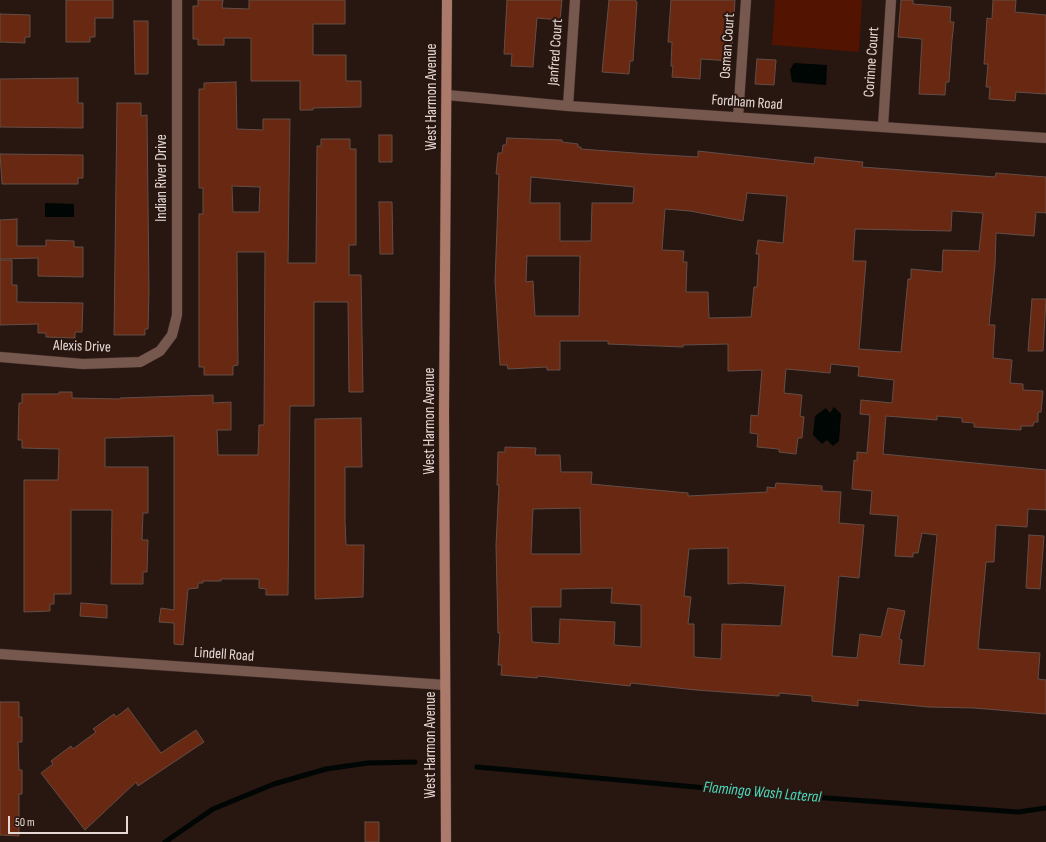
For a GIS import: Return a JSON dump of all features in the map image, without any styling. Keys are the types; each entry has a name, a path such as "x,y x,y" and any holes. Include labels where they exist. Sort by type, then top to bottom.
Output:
{"main road":[{"name":"West Harmon Avenue","path":"446,842 444,412 447,0"}],"street":[{"name":"Indian River Drive","path":"160,351 172,335 177,316 177,0"},
{"name":"Janfred Court","path":"568,106 575,0"},
{"name":"Osman Court","path":"738,117 746,0"},
{"name":"Corinne Court","path":"883,126 891,0"},
{"name":"Fordham Road","path":"447,95 568,106 1046,138"},
{"name":"Alexis Drive","path":"0,357 83,364 108,364 140,362 160,351"},
{"name":"Lindell Road","path":"0,654 445,685"}],"shaded area":[{"path":"775,0 862,0 859,52 772,45"},
{"path":"794,63 827,65 826,85 792,82 790,70"},
{"path":"45,203 74,204 74,217 45,217"},
{"path":"834,407 841,414 839,441 833,446 827,440 822,444 813,435 815,416 826,408 830,413"}],"building":[{"path":"66,0 113,0 113,18 95,18 95,37 90,37 90,42 66,42"},
{"path":"198,0 223,0 222,8 249,9 249,0 345,0 345,24 313,24 313,55 346,55 346,81 361,81 361,107 313,108 313,110 300,110 300,81 251,81 251,38 224,38 224,45 198,45 198,39 193,39 193,6 198,6"},
{"path":"507,0 562,0 560,20 537,18 533,67 511,66 512,54 504,54"},
{"path":"609,0 635,0 637,2 633,61 630,61 629,74 602,72"},
{"path":"671,0 735,0 731,61 701,59 700,79 672,77 672,42 668,42"},
{"path":"901,0 913,0 913,4 951,7 950,22 954,22 949,82 946,82 945,95 919,94 922,39 898,37"},
{"path":"993,0 1016,0 1015,12 1046,15 1046,94 1016,92 1015,101 989,99 990,87 986,87 988,64 984,64 987,18 992,19"},
{"path":"0,14 30,15 30,37 25,37 25,43 0,42"},
{"path":"134,21 148,21 148,74 135,74"},
{"path":"757,59 776,60 774,85 755,84"},
{"path":"78,78 78,103 83,103 83,128 0,127 0,79"},
{"path":"236,82 237,129 263,130 263,119 290,119 288,263 316,263 317,146 321,146 321,139 350,139 350,149 356,149 356,245 349,245 349,275 361,275 363,392 349,392 348,302 314,302 314,406 290,406 288,595 266,595 266,589 259,588 259,579 221,579 221,581 203,581 203,583 198,583 198,588 188,589 183,645 174,644 174,623 159,622 161,608 174,610 174,436 105,438 105,467 148,467 148,513 143,513 142,540 148,540 147,572 143,572 143,584 111,584 112,510 71,510 71,594 54,594 54,604 50,604 50,611 24,612 24,480 58,480 59,449 22,448 22,440 18,440 19,403 22,403 22,394 59,394 59,392 72,392 72,398 120,399 213,395 213,403 231,402 231,430 217,430 218,455 258,455 259,425 264,425 265,252 237,252 238,365 233,366 233,375 204,375 204,367 199,367 199,214 203,214 203,188 199,188 199,89 204,89 204,83","holes":["232,186 260,187 259,212 233,212"]},
{"path":"117,103 141,103 141,116 147,115 149,292 148,329 145,329 145,335 114,335"},
{"path":"379,135 392,135 392,162 379,162"},
{"path":"507,138 562,140 562,142 578,144 578,147 581,147 581,149 698,157 698,151 814,164 815,157 863,162 862,167 995,177 996,173 1046,177 1046,213 1036,212 1034,236 996,233 995,265 989,325 995,325 993,358 1012,360 1010,383 1023,384 1023,390 1043,391 1041,412 1038,412 1038,422 1034,422 1033,426 1021,426 1021,430 974,427 974,423 962,422 962,418 937,416 937,420 886,416 883,454 1046,470 1046,510 1028,509 1027,527 996,525 994,562 986,562 978,649 1040,653 1038,679 1046,680 1046,714 974,708 928,707 858,700 858,706 812,701 812,696 779,693 779,696 696,690 631,683 630,686 538,676 537,678 501,675 502,665 498,665 500,633 498,633 496,545 499,485 497,485 498,452 505,452 505,447 536,448 535,455 560,455 561,472 592,472 591,484 688,493 688,496 767,492 767,487 775,488 776,483 822,486 822,491 841,492 839,523 864,525 859,578 839,576 832,656 857,658 860,634 881,637 888,608 905,611 899,639 902,640 899,664 924,666 937,535 922,533 918,553 913,553 913,557 895,556 898,516 870,514 872,491 852,489 854,460 857,461 857,452 867,453 870,415 860,414 861,400 892,403 894,380 858,376 859,367 831,364 830,373 786,369 784,393 802,395 800,416 804,417 802,438 798,438 796,454 779,452 779,449 757,447 758,434 750,433 751,415 758,416 762,370 728,371 728,344 683,345 683,347 608,344 608,341 560,341 560,370 547,370 547,367 508,369 507,365 500,365 495,281 499,174 496,174 498,153 502,153 503,145 506,145","holes":["531,177 634,187 633,203 592,203 591,241 560,241 560,203 530,203","747,193 787,196 783,243 758,240 756,254 759,254 757,287 754,287 751,317 709,318 708,292 686,292 687,262 683,262 684,251 662,250 665,209 690,211 743,221","952,211 983,213 979,251 943,250 942,272 911,269 911,279 908,279 901,352 859,349 866,261 853,261 855,229 951,231","527,256 580,256 579,316 535,316 533,281 526,282","580,508 581,554 531,554 533,509","728,548 728,584 742,583 785,586 781,626 722,624 721,659 694,657 694,624 688,624 691,597 684,596 689,549","612,588 611,603 641,605 641,647 614,645 615,622 560,619 559,644 532,642 531,607 561,607 561,589"]},
{"path":"0,154 83,155 83,178 78,178 78,184 2,184"},
{"path":"379,202 392,202 393,254 380,254"},
{"path":"17,219 17,246 46,246 46,240 74,241 74,247 83,247 83,277 38,276 38,258 0,259 0,220"},
{"path":"0,260 12,260 12,285 17,285 17,302 83,303 82,332 75,332 75,338 46,337 46,333 38,333 38,324 0,325"},
{"path":"1032,299 1046,299 1043,351 1028,351"},
{"path":"361,418 362,467 345,467 345,521 346,545 364,545 363,597 315,599 315,419"},
{"path":"1029,535 1044,536 1040,589 1026,588"},
{"path":"81,603 107,605 107,618 80,616"},
{"path":"0,702 19,702 19,717 22,717 22,742 18,742 19,770 22,770 22,794 19,794 19,836 0,835"},
{"path":"128,708 161,753 196,730 204,742 138,786 136,782 85,830 41,773 53,764 51,761 71,746 73,749 96,732 93,729 114,714 116,717"},
{"path":"365,822 379,822 379,842 365,842"}],"waterway":[{"name":"Flamingo Wash Lateral","path":"165,842 213,809 274,784 326,769 368,763 415,762"},
{"name":"Flamingo Wash Lateral","path":"477,767 772,794 1018,812 1046,808"}]}
